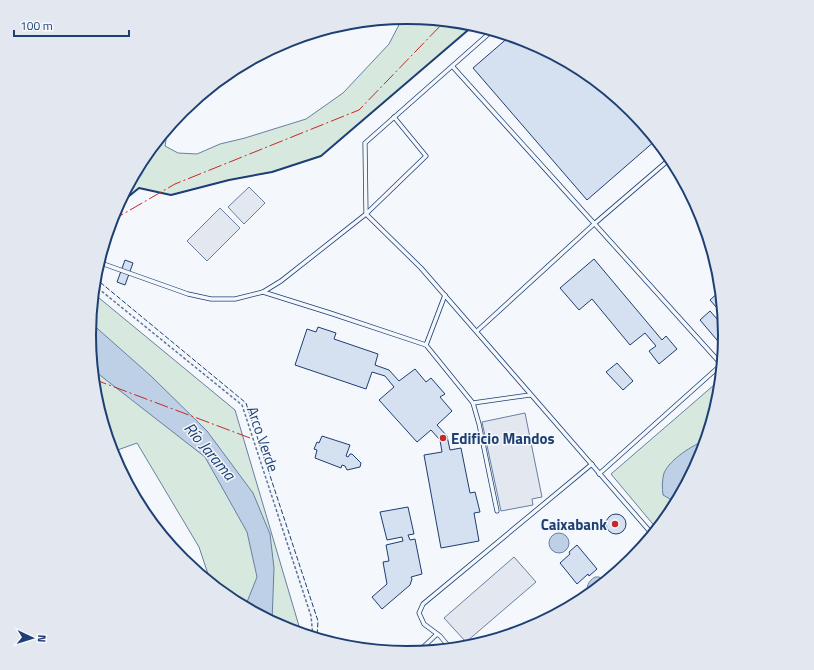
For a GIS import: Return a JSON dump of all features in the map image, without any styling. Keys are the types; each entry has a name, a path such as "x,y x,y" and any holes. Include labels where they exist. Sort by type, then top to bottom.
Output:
{"lane":[{"path":"487,35 365,143 366,214 421,268 648,531"},
{"path":"453,67 717,359"},
{"path":"105,264 188,294 211,300 235,299 263,292 281,281 366,214 426,156 394,117"},
{"path":"477,331 594,224 666,162"},
{"path":"263,292 426,345 473,404 479,424 497,511"},
{"path":"426,345 445,295"},
{"path":"600,474 715,371"},
{"path":"473,404 530,395"},
{"path":"446,643 424,624 419,613 422,604 592,464"},
{"path":"425,645 437,634"}],"path":[{"name":"Arco Verde","path":"100,290 242,405 311,616 312,631"}],"shaded area":[{"path":"399,24 427,25 468,30 321,156 272,172 229,180 171,195 139,188 128,197 148,162 166,138 165,146 178,153 197,154 220,144 245,138 306,119 343,93 389,44"},
{"path":"249,187 265,203 244,224 228,207"},
{"path":"220,208 240,228 207,261 187,241"},
{"path":"99,298 235,410 299,626 269,614 251,604 234,594 208,574 199,547 137,443 118,450 107,415 102,396 97,355 96,335"},
{"path":"714,385 701,435 686,473 666,508 653,525 611,474"},
{"path":"525,413 542,497 532,499 533,505 501,511 482,422"},
{"path":"514,557 536,582 468,640 465,641 444,618"}],"water":[{"name":"Río Jarama","path":"96,328 151,376 207,431 253,493 270,534 274,568 272,615 247,602 257,577 247,532 205,457 99,374"},
{"path":"698,444 686,473 670,499 663,495 662,487 664,473 676,458"},
{"path":"559,533 566,536 569,543 566,550 559,553 552,550 549,543 552,536"},
{"path":"595,577 601,578 587,589"}],"building":[{"path":"505,40 545,56 580,76 612,101 627,115 652,144 587,200 473,68"},
{"path":"594,259 662,340 666,336 677,349 659,364 649,351 656,346 645,333 630,345 592,299 579,310 560,288"},
{"path":"125,260 133,263 125,285 117,282"},
{"path":"715,295 716,307 710,300"},
{"path":"710,311 717,319 718,341 700,320"},
{"name":"Edificio Mandos","path":"318,327 336,333 334,339 378,354 375,365 389,370 399,381 415,369 426,382 431,378 445,394 440,397 452,411 437,425 447,436 450,450 461,448 470,493 475,492 480,512 474,513 479,541 441,548 424,455 442,452 440,440 431,430 417,442 379,400 394,387 385,376 372,372 366,389 295,365 307,329 316,332"},
{"path":"617,363 633,381 623,390 606,372"},
{"path":"322,436 350,445 346,456 348,457 352,454 361,463 360,467 347,470 345,466 342,465 341,468 315,458 317,450 314,449"},
{"path":"408,507 414,534 408,535 410,540 415,539 422,574 411,577 412,579 410,585 382,609 372,597 387,584 383,562 389,561 386,545 403,541 402,537 387,540 380,512"},
{"path":"616,514 623,517 626,524 623,531 616,534 609,531 606,524 609,517"},
{"path":"577,545 597,569 589,576 588,574 577,584 560,563"}],"waterway":[{"path":"139,177 142,172"}],"fence":[{"path":"101,283 246,403 318,621 317,632"}],"wall":[{"path":"128,197 139,188 171,195 229,180 272,172 321,156 468,30"}],"power":[{"path":"120,216 175,184 359,110 440,26"},
{"path":"100,382 250,438"}],"place":[{"name":"Edificio Mandos","path":"443,438"},
{"name":"Caixabank","path":"615,524"}]}
